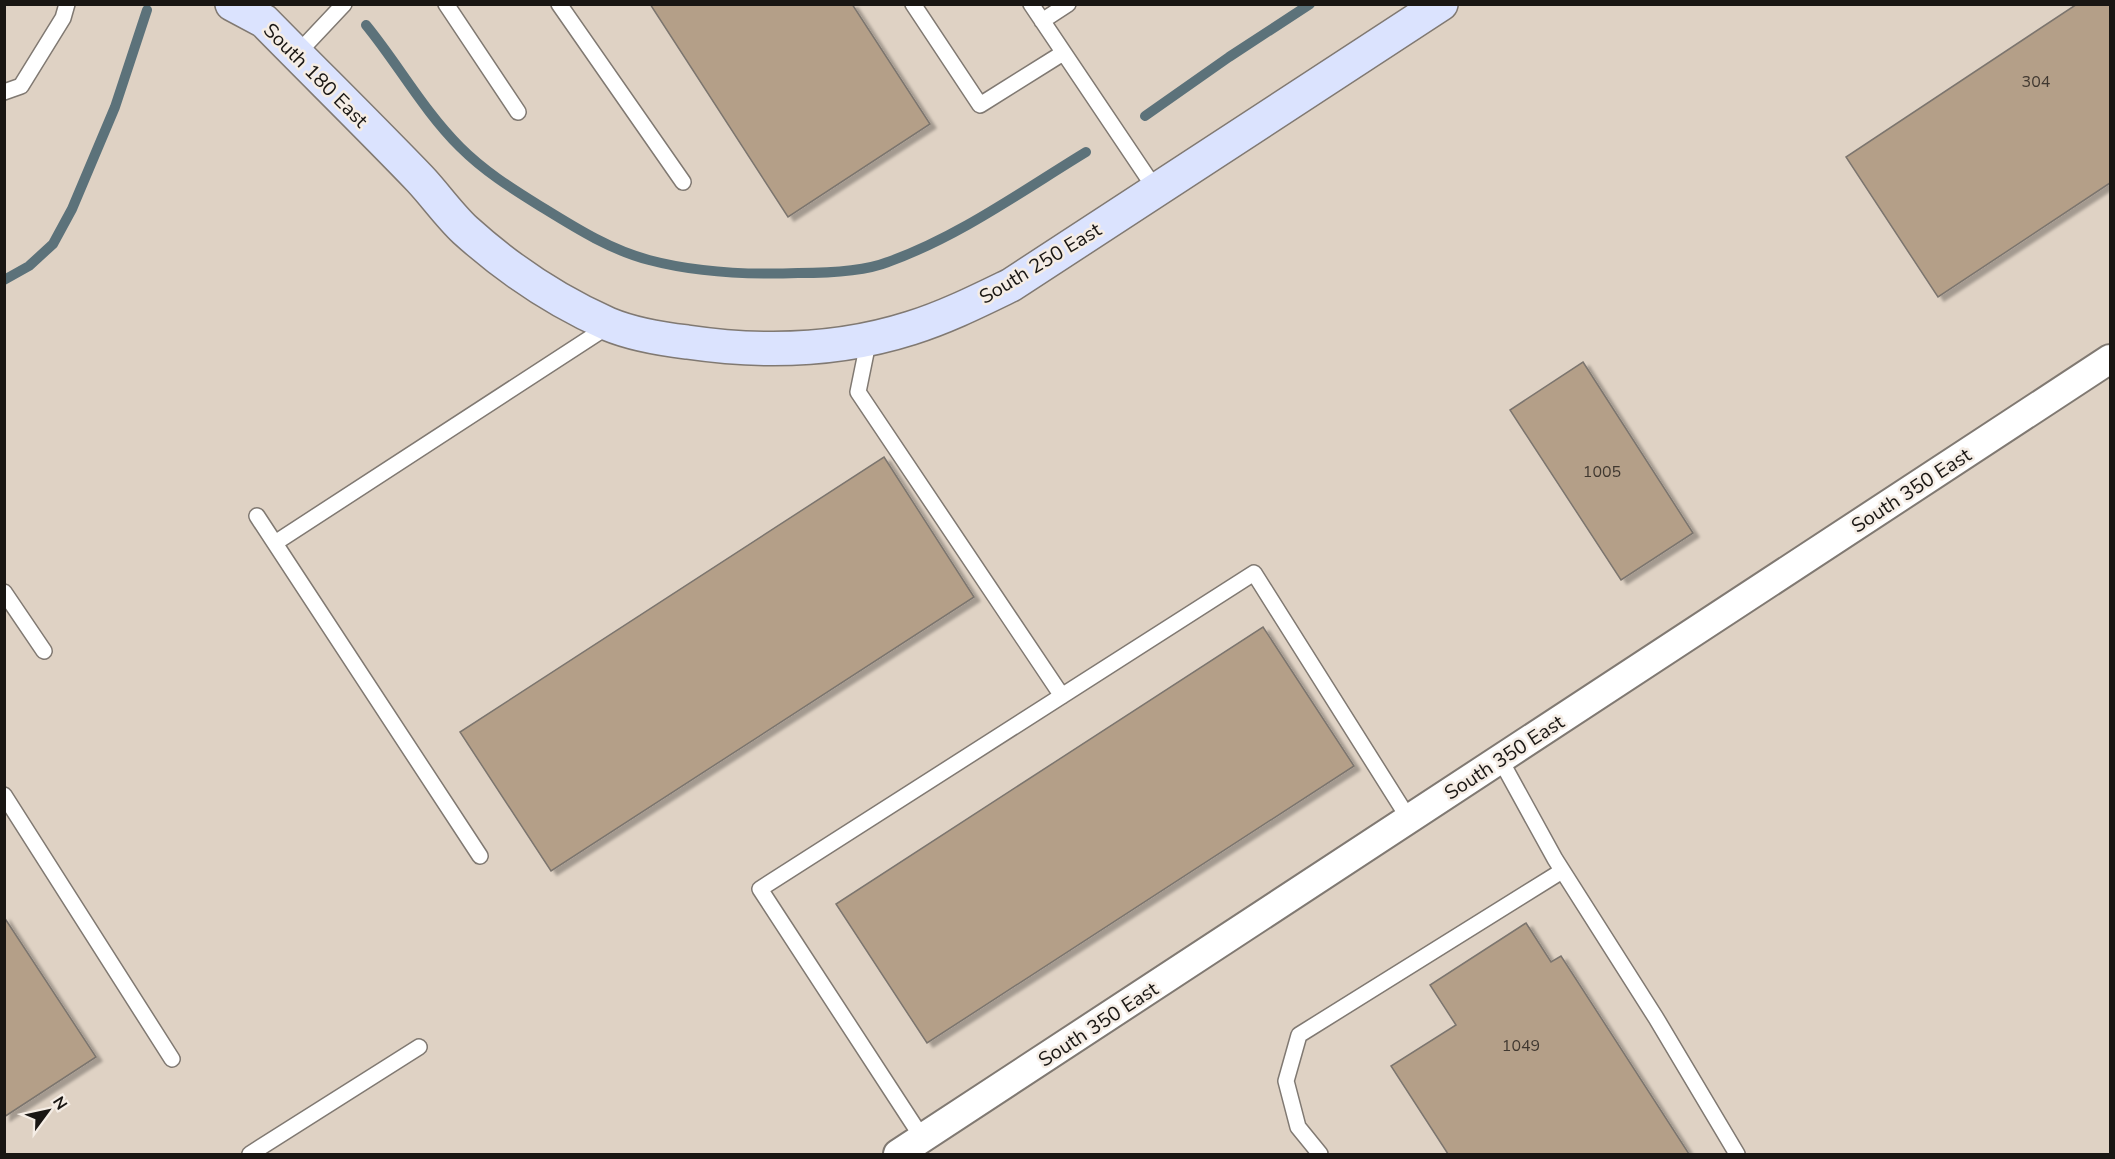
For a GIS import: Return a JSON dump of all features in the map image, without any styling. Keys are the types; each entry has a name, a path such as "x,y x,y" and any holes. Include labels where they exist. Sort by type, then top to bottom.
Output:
{"street":[{"name":"South 180 East","path":"232,4 264,21 393,153"},
{"name":"South 250 East","path":"393,153 464,229 509,266 557,298 610,325 658,338 734,349 793,349 844,343 909,328 938,318 1011,285 1441,4"},
{"name":"South 350 East","path":"898,1155 928,1147 1409,819 2110,359"}],"lane":[{"path":"4,92 21,86 63,18 67,4"},
{"path":"297,54 344,4"},
{"path":"447,4 518,112"},
{"path":"559,4 683,182"},
{"path":"913,4 980,105 1063,53"},
{"path":"1031,4 1156,190"},
{"path":"1042,21 1068,4"},
{"path":"275,543 610,325"},
{"path":"869,338 858,392 1062,696"},
{"path":"258,516 480,856"},
{"path":"928,1147 760,889 1254,573 1409,819"},
{"path":"4,592 44,651"},
{"path":"1500,759 1562,871 1656,1018 1737,1155"},
{"path":"4,795 172,1059"},
{"path":"1320,1155 1298,1127 1286,1081 1299,1035 1562,871"},
{"path":"250,1155 418,1047"}],"shaded area":[{"path":"5,5 2110,5 2110,1154 5,1154"}],"building":[{"path":"650,4 852,4 930,124 788,217"},
{"path":"2077,4 2110,4 2110,183 1938,297 1846,157"},
{"path":"1583,362 1693,533 1621,580 1510,410"},
{"path":"884,457 974,597 551,871 460,732"},
{"path":"1263,627 1354,766 927,1043 836,904"},
{"path":"4,917 96,1057 4,1117"},
{"path":"1526,923 1551,962 1561,956 1689,1154 1448,1154 1391,1066 1456,1025 1430,985"}],"waterway":[{"path":"1145,116 1310,4"},
{"path":"4,280 29,266 53,244 72,209 115,107 147,10"},
{"path":"366,25 447,133 469,156 488,171 553,214 606,244 635,256 686,268 779,274 843,271 878,265 914,252 965,226 1086,152"}]}
